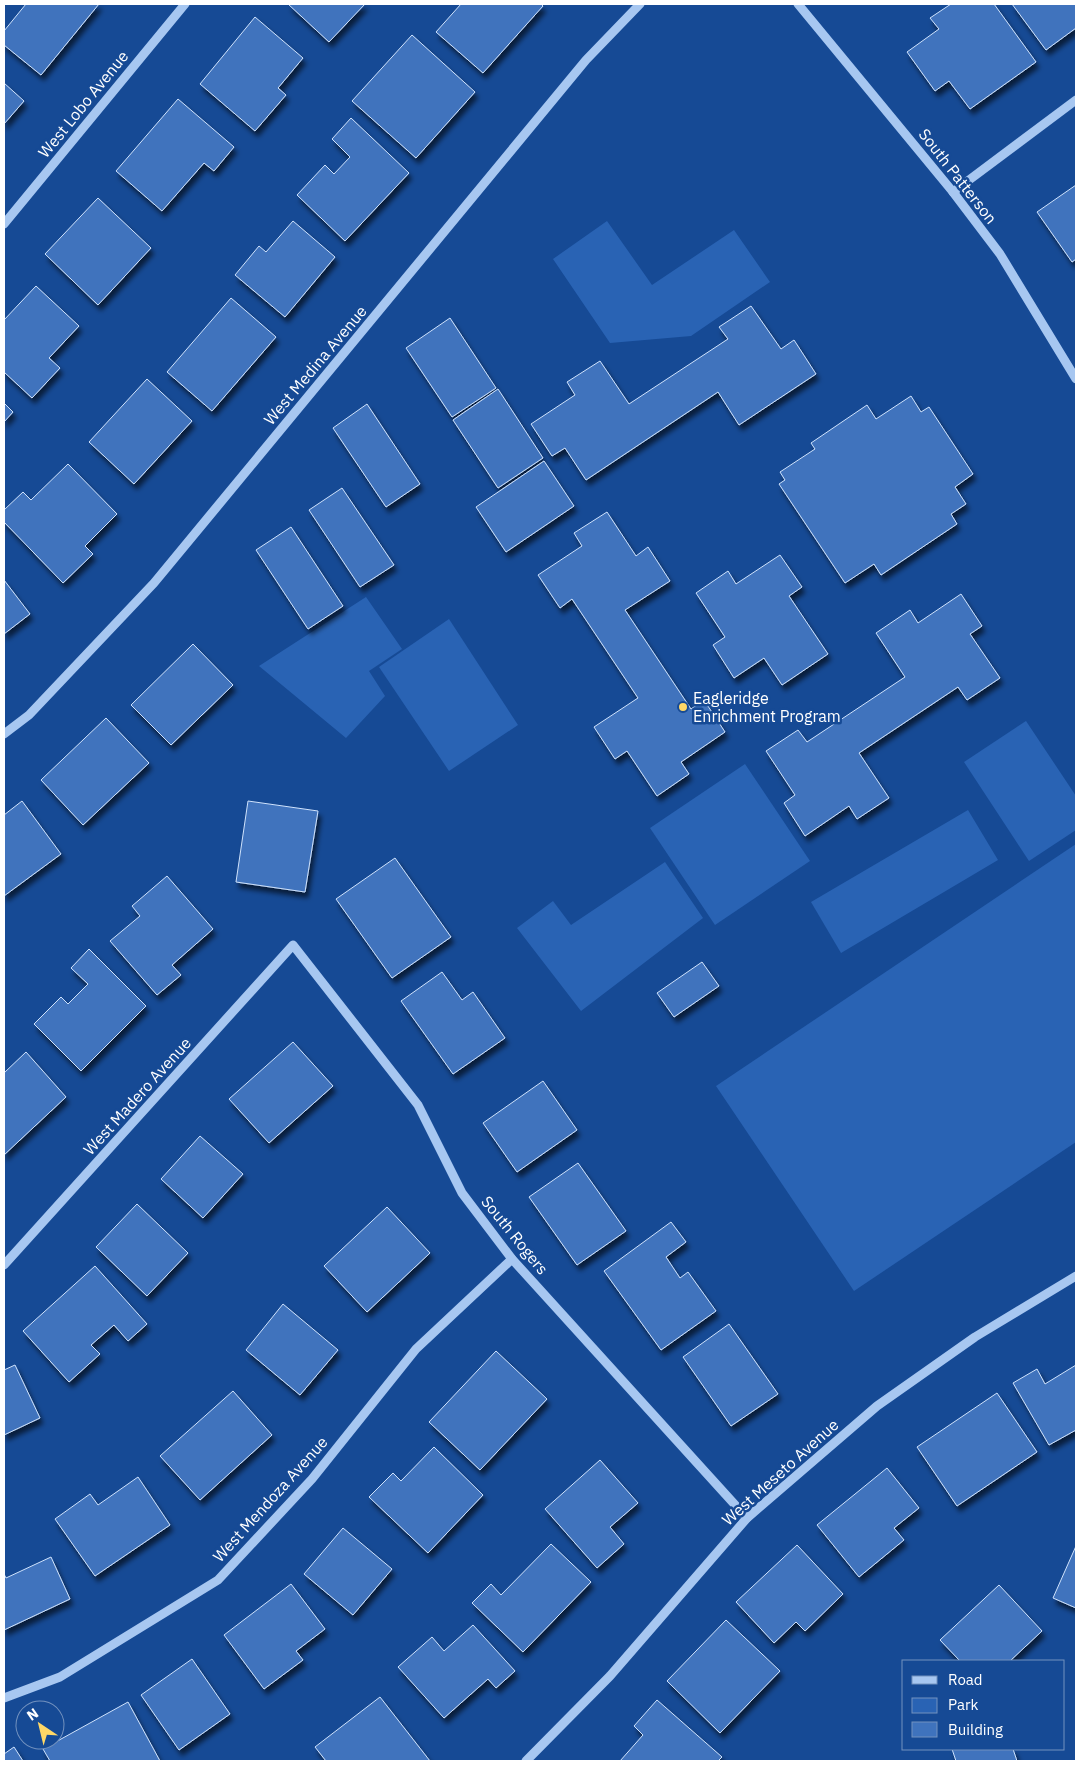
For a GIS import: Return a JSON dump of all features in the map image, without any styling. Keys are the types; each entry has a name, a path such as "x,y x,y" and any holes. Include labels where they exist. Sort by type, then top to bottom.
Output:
{"street":[{"name":"West Lobo Avenue","path":"4,224 185,4"},
{"name":"West Medina Avenue","path":"4,734 30,715 154,583 586,60 640,4"},
{"name":"South Patterson","path":"798,4 953,192 1000,254 1076,379"},
{"path":"953,192 1076,100"},
{"name":"South Rogers","path":"293,945 418,1105 462,1193 512,1259 747,1518"},
{"name":"West Madero Avenue","path":"4,1265 293,945"},
{"name":"West Mendoza Avenue","path":"4,1698 60,1677 218,1580 312,1479 416,1349 512,1259"},
{"name":"West Meseto Avenue","path":"526,1761 610,1676 747,1518 877,1406 975,1337 1076,1276"}],"green space":[{"path":"607,221 652,285 734,230 770,282 691,336 610,343 553,259"},
{"path":"366,597 402,649 369,671 385,696 346,738 259,666"},
{"path":"449,619 518,725 449,771 379,667"},
{"path":"1026,721 1076,796 1076,830 1029,861 964,762"},
{"path":"745,764 810,861 715,925 650,828"},
{"path":"968,810 998,860 841,953 811,902"},
{"path":"1076,844 1076,1142 854,1291 716,1086"},
{"path":"665,862 703,918 581,1011 517,928 553,901 571,925"}],"building":[{"path":"26,4 99,4 41,75 4,45 4,31"},
{"path":"288,4 365,4 329,42"},
{"path":"461,4 541,4 543,6 483,73 436,32"},
{"path":"951,4 994,4 1036,62 970,109 949,81 935,91 907,52 939,29 930,18"},
{"path":"1012,4 1076,4 1076,28 1046,50"},
{"path":"255,17 303,58 278,88 286,95 255,131 200,84"},
{"path":"412,35 475,92 416,158 352,101"},
{"path":"4,83 24,101 4,124"},
{"path":"178,99 234,147 214,171 204,163 162,211 116,171"},
{"path":"351,118 409,173 345,241 297,195 325,165 334,174 350,157 332,139"},
{"path":"1076,185 1076,259 1072,262 1037,212"},
{"path":"98,198 151,248 98,305 45,254"},
{"path":"293,221 335,257 285,317 235,275 259,246 266,252"},
{"path":"36,286 79,326 49,358 60,368 32,398 4,372 4,320"},
{"path":"231,298 276,337 212,411 167,372"},
{"path":"751,306 781,349 794,340 816,374 739,425 718,392 586,480 565,448 552,456 531,424 575,395 567,382 600,361 629,404 728,339 719,327"},
{"path":"450,318 496,388 452,417 406,348"},
{"path":"147,379 192,421 134,484 89,442"},
{"path":"498,389 543,458 498,488 453,420"},
{"path":"911,396 921,412 929,407 973,474 955,487 966,504 951,514 957,524 881,575 874,564 845,583 779,484 785,480 780,472 815,449 811,443 867,405 876,419"},
{"path":"4,403 13,412 4,422"},
{"path":"367,404 420,484 386,507 333,428"},
{"path":"544,461 574,506 506,552 476,507"},
{"path":"68,464 117,514 85,546 93,554 63,583 4,522 4,510 23,492 31,500"},
{"path":"342,488 394,565 360,587 309,510"},
{"path":"607,512 636,556 648,547 670,581 625,610 691,709 704,700 725,732 681,762 689,774 657,796 627,751 615,759 594,727 638,698 572,599 560,608 538,575 582,546 574,533"},
{"path":"291,527 343,606 308,629 256,550"},
{"path":"780,555 802,587 789,596 828,654 782,685 764,658 734,678 713,645 725,637 696,593 728,571 736,584"},
{"path":"4,580 30,614 4,634"},
{"path":"961,594 982,626 970,634 1000,678 967,700 958,687 859,753 889,798 857,819 849,806 805,836 784,803 795,795 766,751 798,730 807,742 905,677 876,633 910,610 918,623"},
{"path":"193,644 233,685 171,745 131,705"},
{"path":"106,718 149,763 83,825 41,780"},
{"path":"22,801 61,854 4,896 4,815"},
{"path":"248,801 318,811 305,892 236,882"},
{"path":"395,858 451,937 392,978 336,899"},
{"path":"167,876 213,929 172,965 181,975 157,995 110,941 140,916 132,906"},
{"path":"89,949 146,1006 81,1071 34,1024 61,997 68,1004 88,984 71,968"},
{"path":"702,962 719,986 674,1017 657,993"},
{"path":"442,972 462,1000 473,992 505,1038 453,1074 401,1001"},
{"path":"293,1042 333,1086 269,1143 229,1099"},
{"path":"26,1052 66,1097 4,1155 4,1073"},
{"path":"543,1081 577,1130 517,1172 483,1123"},
{"path":"200,1136 243,1174 203,1218 161,1179"},
{"path":"578,1163 626,1231 577,1265 529,1197"},
{"path":"137,1204 188,1253 147,1296 96,1247"},
{"path":"387,1207 430,1253 367,1312 324,1266"},
{"path":"671,1222 686,1242 666,1257 680,1278 688,1272 716,1311 661,1350 604,1271"},
{"path":"95,1266 147,1324 128,1341 114,1325 91,1345 100,1354 69,1382 23,1331"},
{"path":"283,1304 338,1350 300,1395 246,1350"},
{"path":"729,1324 778,1394 731,1426 683,1357"},
{"path":"496,1351 547,1399 480,1470 429,1422"},
{"path":"15,1365 40,1418 4,1435 4,1370"},
{"path":"1076,1365 1076,1430 1049,1445 1013,1383 1037,1369 1045,1384"},
{"path":"233,1391 272,1435 200,1500 160,1456"},
{"path":"997,1393 1037,1452 957,1506 917,1447"},
{"path":"434,1447 483,1495 428,1553 369,1497 393,1473 401,1481"},
{"path":"600,1460 638,1503 610,1527 624,1544 597,1568 545,1509"},
{"path":"887,1468 919,1508 894,1528 904,1540 859,1577 817,1525"},
{"path":"138,1477 170,1525 95,1576 55,1519 90,1494 98,1505"},
{"path":"343,1528 392,1569 353,1615 304,1574"},
{"path":"551,1544 591,1582 523,1652 472,1603 491,1584 501,1595"},
{"path":"797,1545 843,1594 805,1631 796,1622 774,1643 736,1602"},
{"path":"1076,1546 1076,1608 1053,1598"},
{"path":"51,1557 70,1599 4,1630 4,1574 6,1578"},
{"path":"291,1584 325,1629 296,1651 303,1660 264,1689 224,1635"},
{"path":"999,1585 1042,1631 1011,1660 959,1660 940,1640"},
{"path":"726,1620 780,1671 720,1733 667,1681"},
{"path":"473,1625 515,1671 496,1688 488,1679 444,1718 398,1667 432,1637 444,1651"},
{"path":"192,1659 230,1714 179,1750 141,1695"},
{"path":"380,1697 430,1761 326,1761 315,1747"},
{"path":"657,1700 722,1757 718,1761 620,1761 643,1735 634,1726"},
{"path":"128,1702 160,1761 50,1761 44,1750 65,1750 65,1737"},
{"path":"14,1747 23,1761 4,1761 4,1754"},
{"path":"952,1750 1013,1750 1017,1761 956,1761"}],"place":[{"name":"Eagleridge Enrichment Program","path":"683,707"}]}
